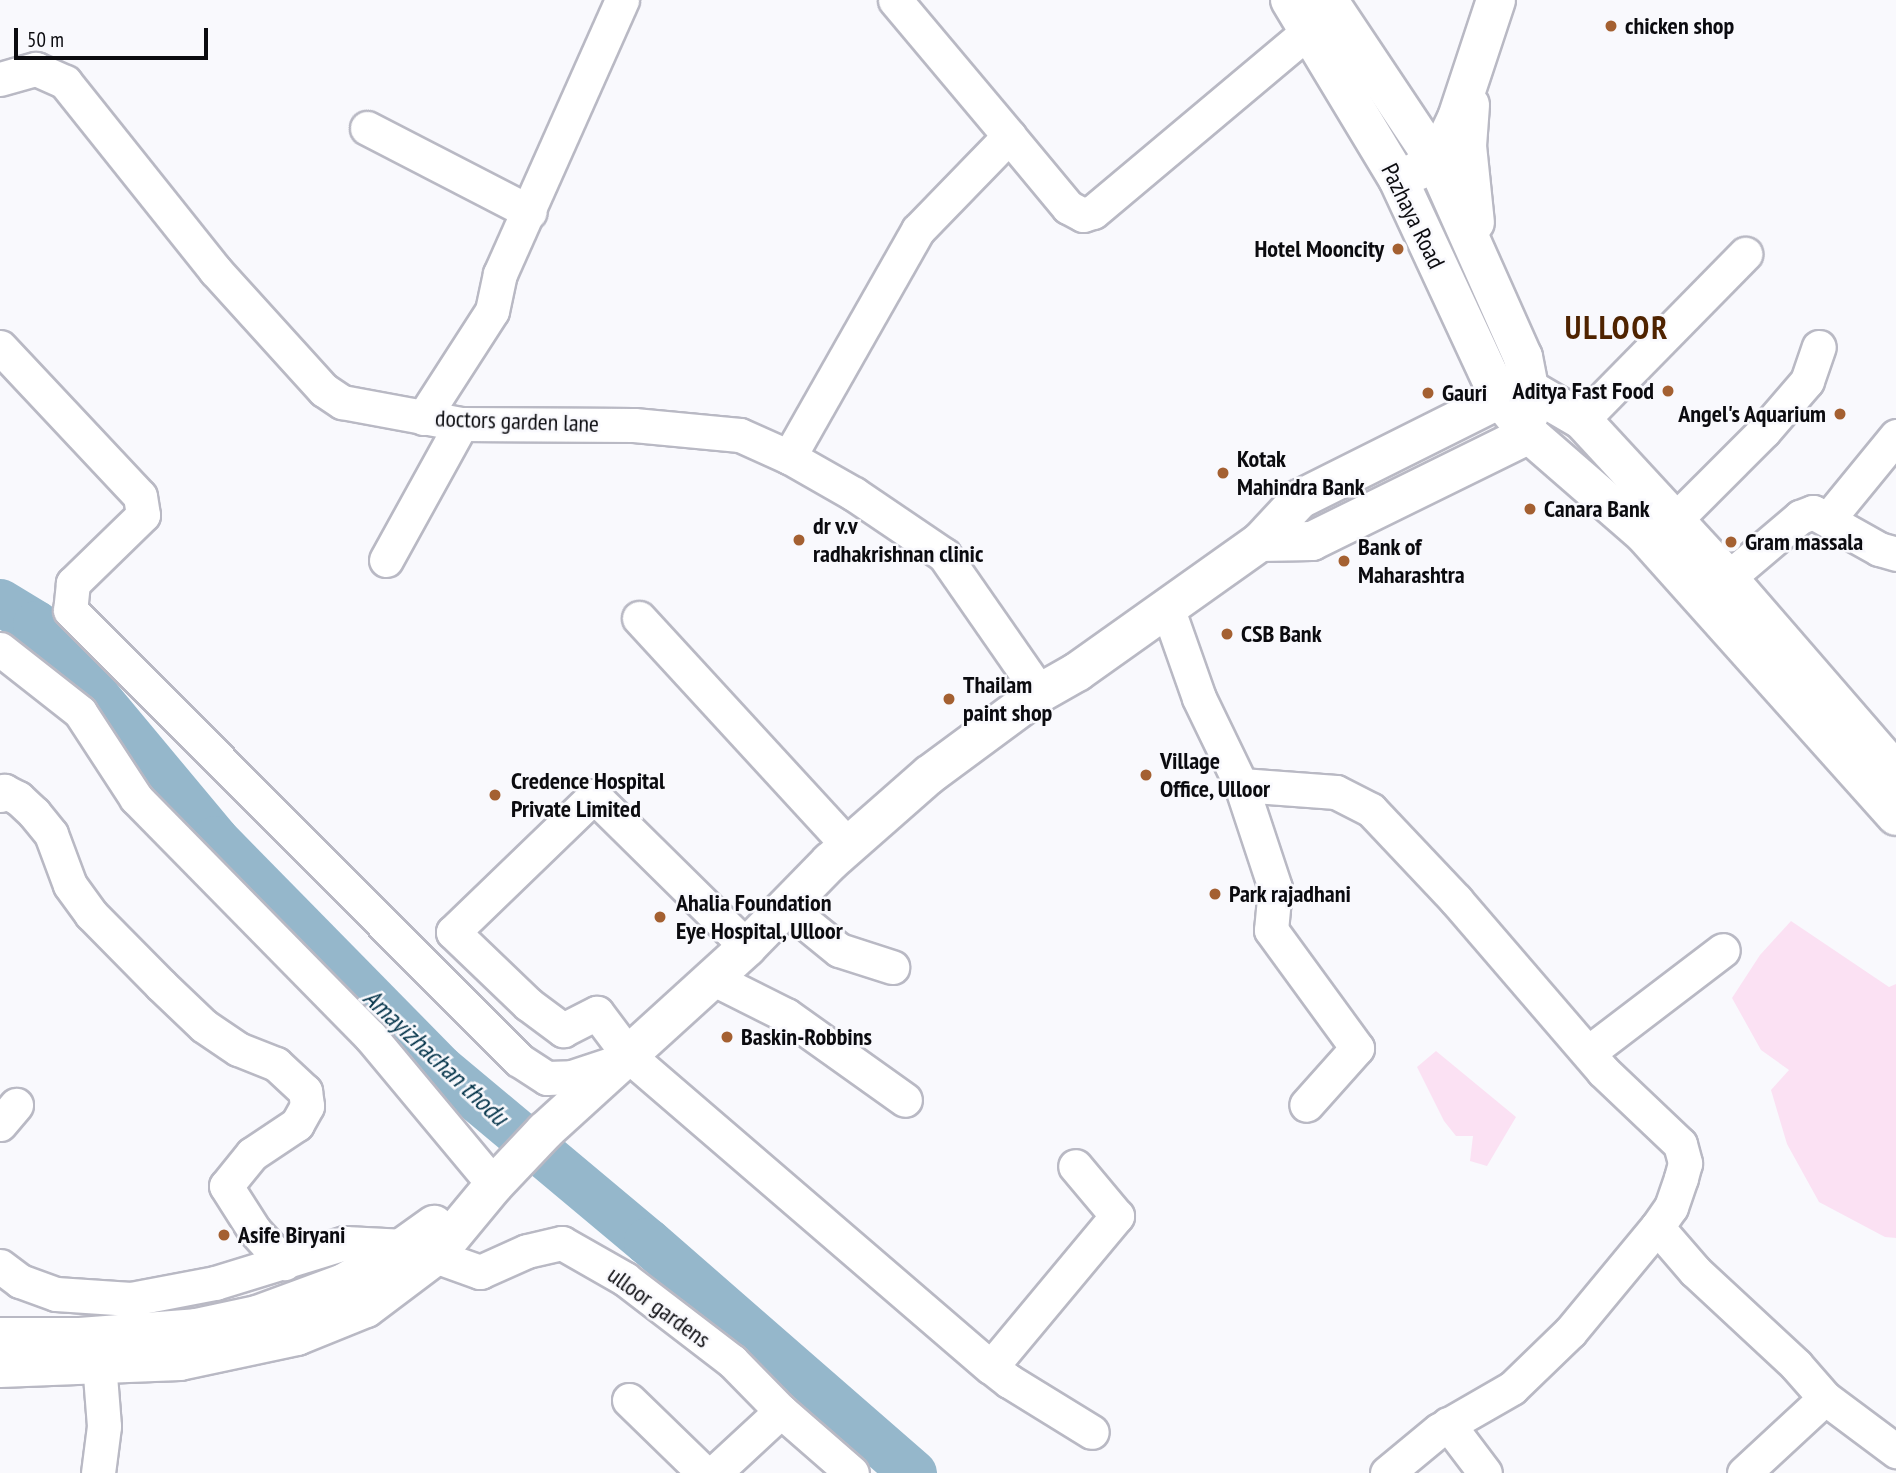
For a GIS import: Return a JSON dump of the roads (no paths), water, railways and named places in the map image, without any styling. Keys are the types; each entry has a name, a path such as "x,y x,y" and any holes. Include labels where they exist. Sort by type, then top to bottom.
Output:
{"main road":[{"path":"1398,180 1436,162 1457,118 1496,0"},
{"path":"1309,10 1436,162 1523,357 1515,394"},
{"name":"Pazhaya Road","path":"1309,10 1515,394 1530,434 1644,534 1715,589"},
{"path":"1471,75 1467,146 1481,262"},
{"path":"0,1368 180,1361 297,1336 366,1308 420,1251 499,1180 545,1131 631,1057 849,846 929,775 1041,693 1260,542 1300,499 1515,394 1582,421 1674,521 1715,589 1896,817"},
{"path":"1260,542 1312,541 1530,434"},
{"path":"1715,589 1896,772"},
{"path":"0,1337 80,1337 196,1328 257,1315 420,1251"}],"street":[{"path":"422,418 492,311 500,274 530,212 622,0"},
{"path":"895,0 1068,207 1083,215 1093,212 1309,10"},
{"name":"doctors garden lane","path":"0,79 36,69 65,82 215,270 324,390 342,402 461,424 634,425 740,435 789,457 855,494 944,555 1041,693"},
{"path":"367,128 530,212"},
{"path":"789,457 918,230 1009,136"},
{"path":"1582,421 1745,254"},
{"path":"0,347 140,496 143,515 73,583 70,610 519,1060 547,1078 572,1077 631,1057"},
{"path":"1674,521 1765,431 1807,381 1819,347"},
{"path":"386,560 461,424"},
{"path":"1829,518 1896,436"},
{"path":"1715,589 1800,517 1813,512 1829,518 1879,548 1896,554"},
{"path":"1167,607 1199,698 1241,785 1275,888 1271,930 1357,1048 1306,1105"},
{"path":"639,618 849,846"},
{"path":"0,649 79,712 136,798 370,1036 499,1180"},
{"path":"1241,785 1336,792 1371,810 1456,900 1603,1071 1680,1144 1685,1163 1671,1207 1570,1332 1512,1388 1448,1424 1387,1473"},
{"path":"0,795 4,791 34,813 51,834 70,885 91,915 151,975 204,1026 238,1049 276,1064 305,1091 307,1106 297,1124 252,1154 226,1186 254,1230 284,1263"},
{"path":"747,947 594,796 453,932 528,1004 563,1030 597,1013 631,1057 991,1367 1009,1381 1093,1432"},
{"path":"786,907 839,950 892,967"},
{"path":"1589,1052 1723,950"},
{"path":"712,978 786,1015 905,1100"},
{"path":"991,1367 1117,1216 1075,1166"},
{"path":"1657,1227 1695,1271 1796,1365 1825,1398 1896,1451"},
{"name":"ulloor gardens","path":"0,1265 20,1281 56,1294 131,1299 215,1283 345,1242 420,1251 480,1272 527,1251 562,1243 625,1279 732,1360 781,1411 852,1473"},
{"path":"99,1363 104,1426 99,1473"},
{"path":"1744,1473 1825,1398"},
{"path":"629,1399 704,1473"},
{"path":"714,1473 781,1411"},
{"path":"1448,1424 1485,1473"}],"waterway":[{"name":"Amayizhachan thodu","path":"0,602 36,624 215,839 440,1068 647,1241 913,1473"}],"place":[{"name":"chicken shop","path":"1611,26"},
{"name":"Hotel Mooncity","path":"1398,249"},
{"name":"Aditya Fast Food","path":"1668,391"},
{"name":"Gauri","path":"1428,393"},
{"name":"Angel's Aquarium","path":"1840,414"},
{"name":"Kotak Mahindra Bank","path":"1223,473"},
{"name":"Canara Bank","path":"1530,509"},
{"name":"dr v.v radhakrishnan clinic","path":"799,540"},
{"name":"Gram massala","path":"1731,542"},
{"name":"Bank of Maharashtra","path":"1344,561"},
{"name":"CSB Bank","path":"1227,634"},
{"name":"Thailam paint shop","path":"949,699"},
{"name":"Village Office, Ulloor","path":"1146,775"},
{"name":"Credence Hospital Private Limited","path":"495,795"},
{"name":"Park rajadhani","path":"1215,894"},
{"name":"Ahalia Foundation Eye Hospital, Ulloor","path":"660,917"},
{"name":"Baskin-Robbins","path":"727,1037"},
{"name":"Asife Biryani","path":"224,1235"}],"district":[{"name":"ULLOOR","path":"1617,327"}]}
